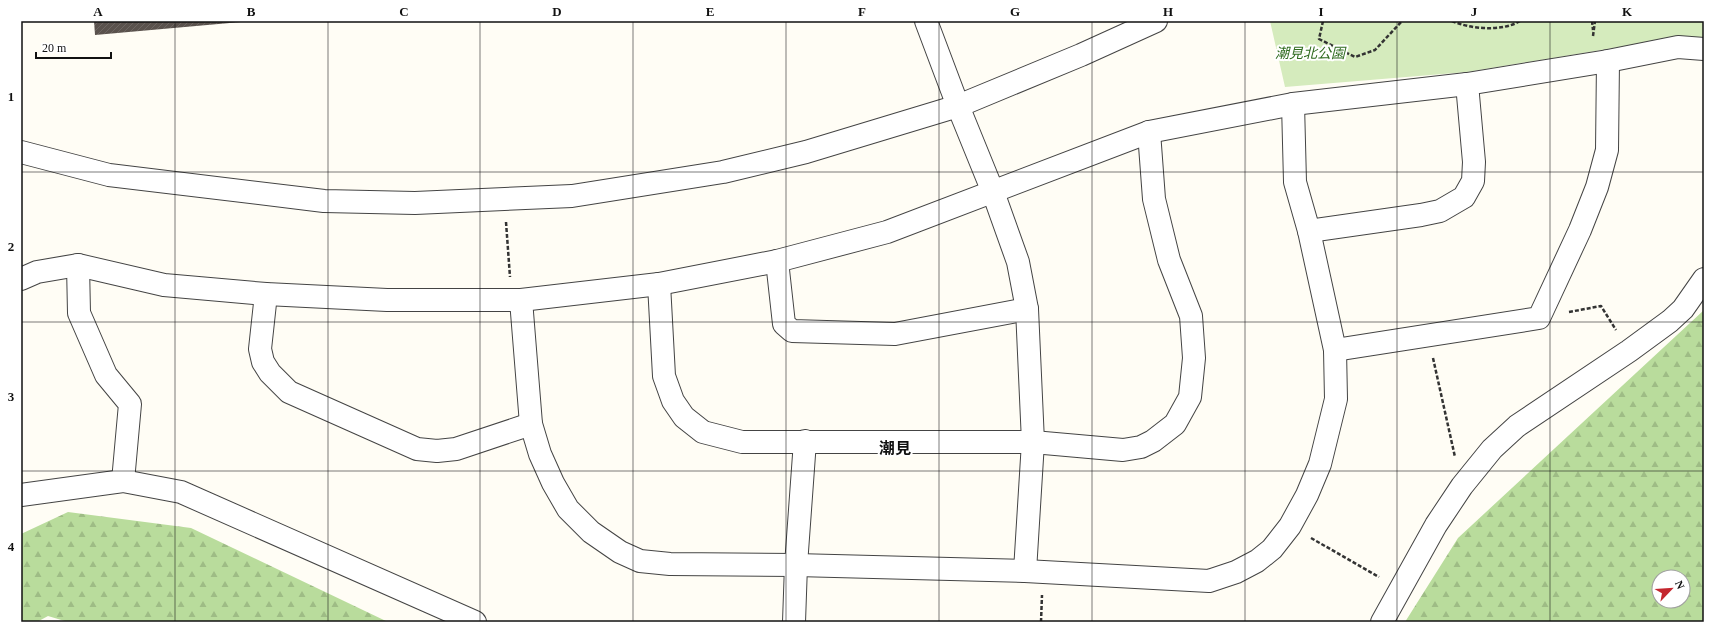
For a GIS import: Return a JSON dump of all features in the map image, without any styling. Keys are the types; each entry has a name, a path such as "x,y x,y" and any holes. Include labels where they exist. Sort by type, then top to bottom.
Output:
{"street":[{"path":"926,21 958,106 993,192 1018,262 1027,309 1033,442 1024,571"},
{"path":"21,152 109,175 324,201 415,203 572,196 723,172 806,152 958,106 1080,55 1156,21"},
{"path":"21,279 37,272 78,265 164,285 266,294 387,300 521,300 659,284 777,261 888,232 1149,132 1293,104 1467,84 1608,61 1678,47 1704,49"},
{"path":"1335,350 1539,318 1580,230 1597,187 1607,150 1608,61"},
{"path":"1309,231 1440,211 1464,197 1473,181 1474,162 1467,84"},
{"path":"521,300 531,424 540,454 553,483 568,509 591,532 620,552 640,561 670,564 796,565 1024,571 1209,581 1236,572 1257,562 1272,549 1290,526 1307,495 1320,464 1336,399 1335,350 1309,231 1295,182 1293,104"},
{"path":"659,284 664,376 672,401 684,417 703,432 742,442 805,440 1033,442 1123,450 1141,447 1153,441 1175,424 1190,397 1194,358 1191,316 1169,260 1154,200 1149,132"},
{"path":"777,261 784,324 792,331 895,334 1027,309"},
{"path":"78,265 79,313 106,375 130,404 123,481"},
{"path":"1382,622 1436,525 1462,486 1492,449 1517,426 1629,351 1670,321 1683,309 1704,279"},
{"path":"266,294 260,349 263,362 270,373 289,392 417,449 437,451 456,449 531,424"},
{"path":"794,622 796,565 805,440"},
{"path":"21,495 123,481 182,492 475,622"}],"path":[{"path":"1323,21 1319,39 1355,57 1375,50 1402,21"},
{"path":"1452,21 1465,26 1489,28 1515,24 1520,21"},
{"path":"1593,36 1594,21"},
{"path":"504,200 510,280 521,300"},
{"path":"1539,318 1601,306 1629,351"},
{"path":"1428,335 1462,486"},
{"path":"1290,526 1400,590"}],"green space":[{"name":"潮見北公園","path":"1270,21 1704,21 1704,42 1668,39 1467,72 1285,87"},
{"path":"1704,310 1704,622 1405,622 1458,538"},
{"path":"68,512 191,528 388,622 68,622 48,616 37,622 21,622 21,534"}],"building":[{"path":"94,21 241,21 241,22 95,35"}],"district":[{"name":"潮見","path":"895,448"}]}
